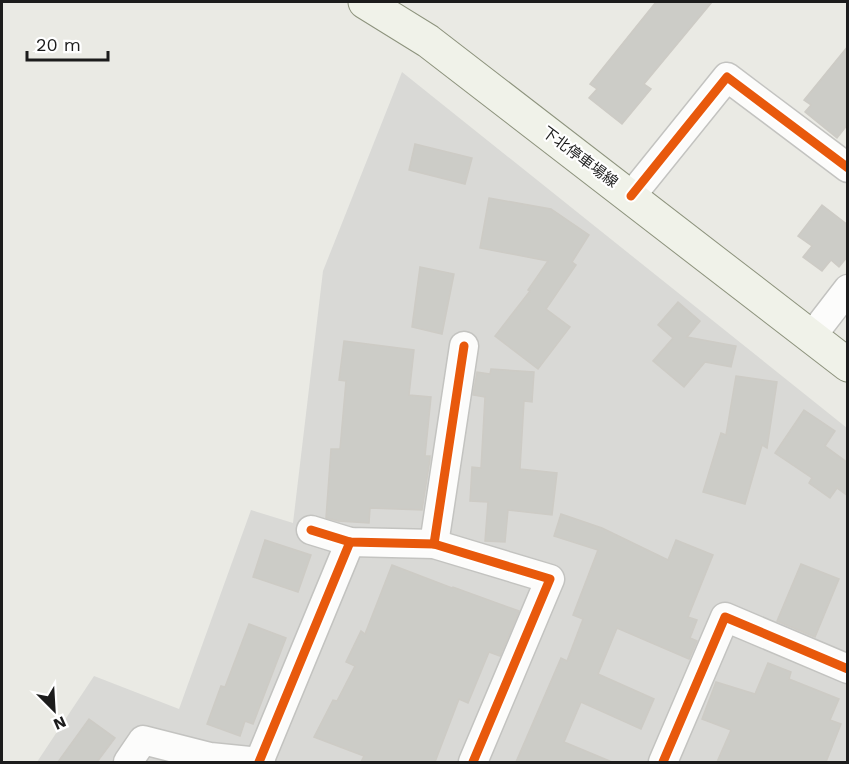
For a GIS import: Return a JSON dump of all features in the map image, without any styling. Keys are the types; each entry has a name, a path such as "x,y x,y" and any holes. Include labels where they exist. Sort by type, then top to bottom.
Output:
{"main road":[{"name":"下北停車場線","path":"365,2 428,41 848,365"}],"street":[{"path":"631,196 727,77 848,168"},
{"path":"812,337 848,289"},
{"path":"434,544 464,346"},
{"path":"311,530 350,542 434,544 550,579 473,762"},
{"path":"128,762 143,740 210,757 260,762 350,542"},
{"path":"663,762 725,617 848,669"}],"shaded area":[{"path":"402,72 847,428 847,762 37,762 94,676 179,709 251,510 293,523 323,271"}],"building":[{"path":"656,2 712,2 644,84 651,89 622,124 589,98 597,89 590,84"},
{"path":"848,46 848,124 837,138 805,112 811,105 804,100"},
{"path":"415,144 472,158 465,184 409,170"},
{"path":"489,198 551,209 589,235 572,262 576,265 546,309 570,327 538,369 495,336 530,291 528,290 548,261 480,248"},
{"path":"822,205 848,225 848,256 839,267 831,260 822,271 803,257 812,246 798,236"},
{"path":"420,267 454,274 442,334 412,327"},
{"path":"678,302 700,321 687,337 736,346 731,367 705,362 684,387 653,361 673,338 658,325"},
{"path":"344,341 414,350 409,395 431,397 425,456 430,456 430,459 422,510 370,508 369,523 326,518 331,449 340,449 346,381 339,380"},
{"path":"491,369 534,372 532,402 524,401 520,469 557,473 552,515 508,510 505,542 485,541 488,502 470,501 472,467 481,468 485,397 473,395 477,372 490,374"},
{"path":"736,376 777,382 767,448 762,445 745,504 703,492 721,433 726,435"},
{"path":"804,410 835,431 825,446 848,463 848,496 837,488 830,498 809,483 812,478 775,453"},
{"path":"561,514 602,528 668,560 676,540 713,555 688,617 697,620 690,638 697,641 689,659 617,628 598,674 654,699 641,729 581,702 564,742 612,762 516,762 561,658 567,661 583,619 573,615 598,550 554,536"},
{"path":"265,540 311,555 298,592 253,577"},
{"path":"801,564 839,579 815,637 777,621"},
{"path":"392,565 519,611 500,656 489,652 468,703 459,699 435,762 361,762 364,756 314,737 333,700 337,701 355,666 346,662 361,631 365,634"},
{"path":"249,624 286,638 253,724 245,721 240,736 207,724 221,686 225,687"},
{"path":"768,663 791,672 789,679 839,699 830,720 841,724 826,762 717,762 731,730 702,719 716,682 755,694"},
{"path":"89,719 115,738 97,762 58,762"}],"cycle path":[{"path":"631,196 727,77 848,168"},
{"path":"434,544 464,346"},
{"path":"311,530 350,542 434,544 550,579 473,762"},
{"path":"259,762 350,542"},
{"path":"663,762 725,617 848,669"}]}
